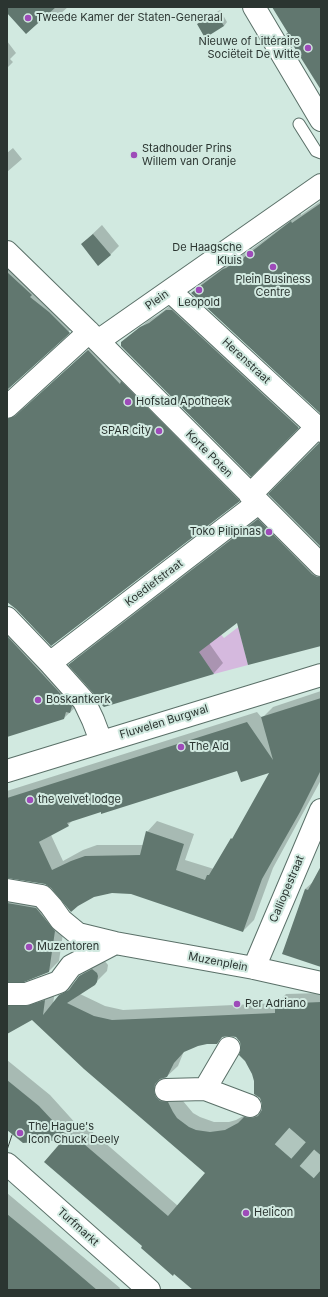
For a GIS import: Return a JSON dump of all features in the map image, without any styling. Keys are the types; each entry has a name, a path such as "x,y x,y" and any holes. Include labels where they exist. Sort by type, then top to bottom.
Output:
{"street":[{"path":"254,7 321,120"},
{"name":"Plein","path":"7,407 94,337 170,291 321,185"},
{"path":"7,252 94,337"},
{"name":"Herenstraat","path":"170,291 319,429"},
{"name":"Korte Poten","path":"94,337 321,565"},
{"name":"Koediefstraat","path":"50,663 254,499 319,429"},
{"path":"7,618 84,701 101,741"},
{"name":"Fluwelen Burgwal","path":"7,771 101,741 321,675"},
{"name":"Calliopestraat","path":"254,968 321,810"},
{"name":"Muzenplein","path":"7,890 42,896 60,920 78,934 115,943 254,968 321,983"},
{"path":"7,994 26,994 59,982 71,966 115,943"},
{"path":"205,1089 229,1048"},
{"path":"166,1090 205,1089 250,1106"},
{"name":"Turfmarkt","path":"7,1164 149,1290"}],"lane":[{"path":"299,124 316,151 321,152"}],"shaded area":[{"path":"241,625 240,633 248,665 214,674 193,645 215,628 224,638"}],"building":[{"name":"Tweede Kamer der Staten-Generaal","path":"7,7 56,7 26,34 7,13"},
{"name":"Nieuwe of Littéraire Sociëteit De Witte","path":"272,7 321,7 321,90 286,34 288,33"},
{"path":"216,13 224,26 205,38 197,24"},
{"path":"321,203 321,414 191,293 223,269 241,258 242,259 291,221 292,223"},
{"path":"93,234 111,255 98,266 81,244"},
{"path":"7,272 32,295 30,297 49,312 70,333 7,390"},
{"path":"166,310 172,310 299,428 251,477 121,346 121,342 140,327 149,323"},
{"path":"88,350 120,384 121,381 240,501 51,646 16,609 7,602 7,419 15,416"},
{"path":"319,443 321,443 321,547 268,494"},
{"path":"258,519 312,574 317,577 321,577 321,646 248,665 237,623 199,652 214,674 104,707 68,665"},
{"name":"Boskantkerk","path":"7,636 72,706 70,713 66,712 64,719 7,737"},
{"path":"321,698 321,770 300,812 262,879 243,932 131,894 112,893 94,897 78,906 71,912 51,888 45,884 7,878 7,798 247,722 273,760 261,717","holes":["237,771 241,782 269,773 232,839 231,838 205,880 176,870 184,844 146,831 140,855 85,856 52,870 39,842 69,826 67,823 101,812 101,814"]},
{"path":"321,866 321,967 282,954 305,889 308,890"},
{"name":"Muzentoren","path":"7,903 36,908 55,931 49,972 24,982 7,982"},
{"path":"92,969 98,976 95,985 67,1003 94,1016 112,1020 275,1013 275,1004 321,1002 321,1290 193,1290 174,1274 173,1276 141,1248 142,1246 44,1162 63,1140 23,1143 7,1130 7,1080 39,1106 67,1136 70,1132 168,1216 205,1173 84,1069 32,1020 7,1034 7,1006 26,1006 45,1000 43,1015 59,995 69,990 79,976","holes":["222,1037 236,1037 240,1042 241,1048 239,1055 245,1061 252,1074 254,1081 254,1094 260,1098 262,1110 258,1116 252,1118 244,1117 238,1123 225,1130 210,1132 196,1130 189,1127 177,1118 168,1102 160,1101 156,1097 154,1091 155,1084 160,1079 167,1077 174,1063 184,1052 198,1046 217,1044"]},
{"path":"7,1214 35,1237 97,1290 7,1290"}],"tunnel":[{"path":"282,1136 321,1170"}],"tram line":[{"path":"7,1150 12,1135"}],"place":[{"name":"Tweede Kamer der Staten-Generaal","path":"28,18"},
{"name":"Nieuwe of Littéraire Sociëteit De Witte","path":"308,48"},
{"name":"Stadhouder Prins Willem van Oranje","path":"134,155"},
{"name":"De Haagsche Kluis","path":"250,254"},
{"name":"Plein Business Centre","path":"273,267"},
{"name":"Leopold","path":"199,290"},
{"name":"Hofstad Apotheek","path":"128,402"},
{"name":"SPAR city","path":"159,431"},
{"name":"Toko Pilipinas","path":"269,532"},
{"name":"Boskantkerk","path":"38,700"},
{"name":"The Ald","path":"181,747"},
{"name":"the velvet lodge","path":"30,800"},
{"name":"Muzentoren","path":"29,947"},
{"name":"Per Adriano","path":"237,1004"},
{"name":"The Hague's Icon Chuck Deely","path":"20,1133"},
{"name":"Helicon","path":"246,1213"}]}
